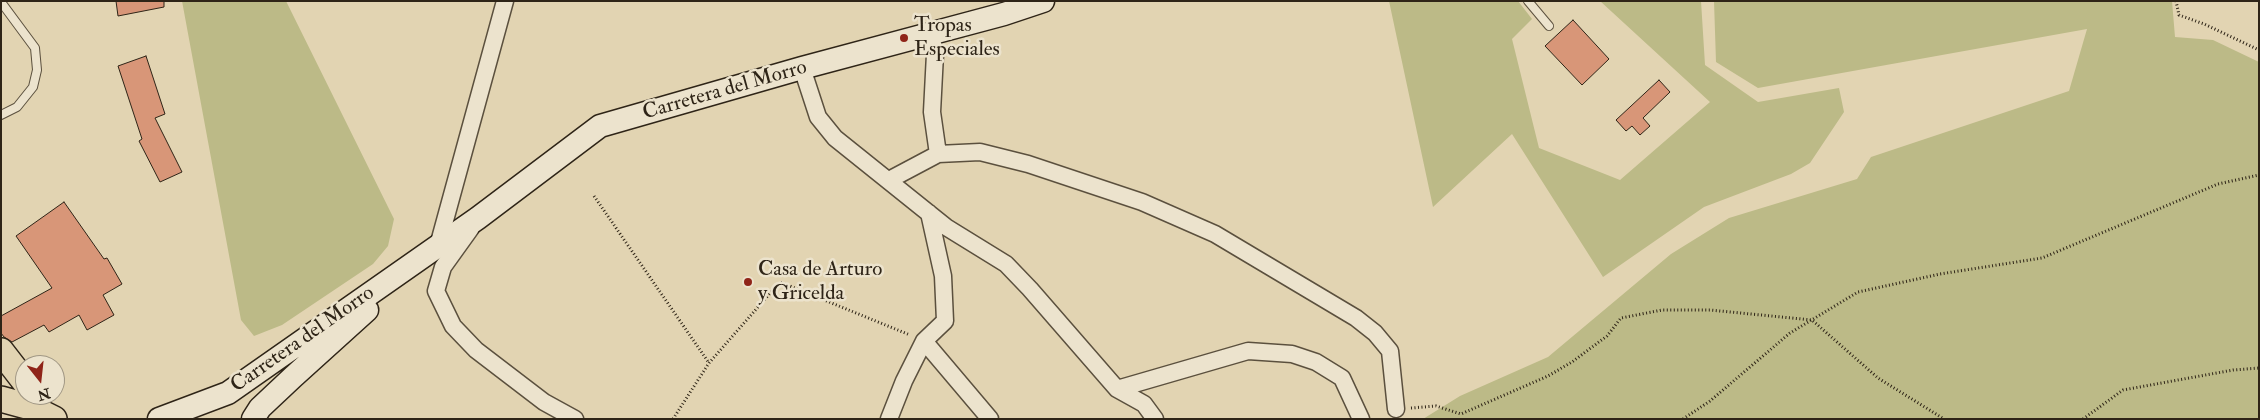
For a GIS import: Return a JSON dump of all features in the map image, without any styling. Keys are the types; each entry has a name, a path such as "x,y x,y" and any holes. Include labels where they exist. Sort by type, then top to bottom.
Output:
{"main road":[{"name":"Carretera del Morro","path":"159,419 228,393 478,218 600,126 802,68 931,34 1010,8 1043,1"},
{"name":"Carretera del Morro","path":"253,419 260,408 292,378 438,246"},
{"path":"1,351 15,369"},
{"path":"1,399 30,407 55,418"},
{"path":"44,405 55,418"}],"street":[{"path":"438,246 505,1"},
{"path":"931,34 935,54 932,112 938,154"},
{"path":"802,68 818,117 835,138 946,227 1006,264 1118,389 1144,404 1155,419"},
{"path":"889,180 938,154 980,152 1028,164 1142,202 1215,234 1356,318 1375,334 1390,351 1396,408"},
{"path":"889,419 904,381 924,340 945,321 943,276 930,214"},
{"path":"478,218 443,267 436,292 453,326 476,350 544,402 575,419"},
{"path":"924,340 990,419"},
{"path":"1118,389 1248,350 1292,354 1316,362 1342,378 1361,419"}],"lane":[{"path":"1528,1 1549,26"},
{"path":"1,2 35,48 37,70 33,87 28,94 17,107 1,115"}],"path":[{"path":"2176,1 2180,16 2204,24 2259,50"},
{"path":"1683,419 1710,401 1790,333 1858,292 1940,274 2042,258 2218,184 2259,175"},
{"path":"594,196 709,363"},
{"path":"673,419 709,363 780,282 924,340"},
{"path":"1396,408 1436,406 1461,414 1548,376 1572,362 1607,336 1621,318 1662,310 1710,310 1812,320 1878,378 1944,419"},
{"path":"2083,419 2123,390 2233,370 2259,368"}],"shaded area":[{"path":"182,1 286,1 394,219 388,246 373,264 282,325 254,336 241,320"},
{"path":"1389,1 1518,1 1532,19 1512,39 1539,148 1620,180 1710,102 1600,1 1701,1 1705,65 1758,102 1839,88 1844,112 1810,163 1791,174 1704,207 1603,277 1512,134 1433,207"},
{"path":"1714,1 2172,1 2175,37 2213,40 2259,62 2259,419 1423,419 1460,396 1548,357 1671,254 1729,218 1857,179 1871,157 2069,91 2087,29 1758,88 1716,62"}],"building":[{"path":"116,1 164,1 164,7 118,16"},
{"path":"1573,20 1609,59 1582,85 1545,46"},
{"path":"146,56 165,114 155,118 182,172 160,182 139,141 142,139 118,66"},
{"path":"1659,80 1670,92 1643,118 1650,126 1640,135 1632,126 1626,131 1616,120"},
{"path":"64,202 104,259 107,258 122,284 103,295 114,315 87,330 79,315 49,332 44,325 12,342 1,333 1,316 52,288 16,236"}],"place":[{"name":"Tropas Especiales","path":"904,38"},
{"name":"Casa de Arturo y Gricelda","path":"748,282"}]}
